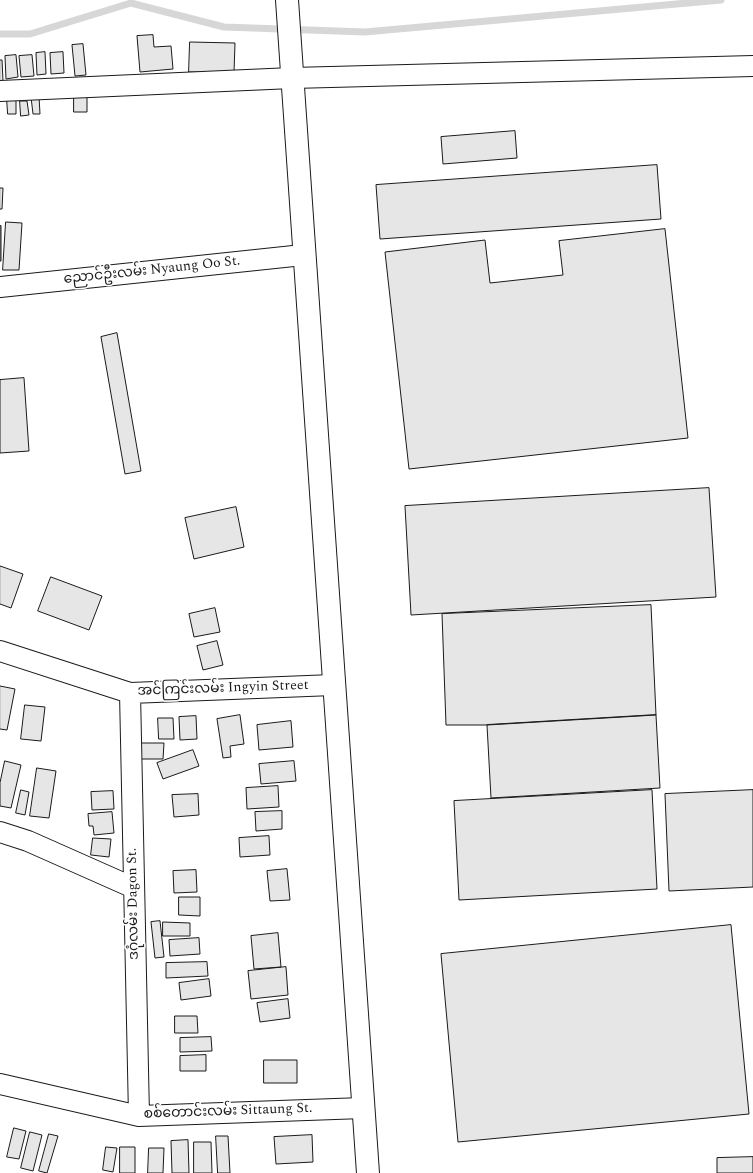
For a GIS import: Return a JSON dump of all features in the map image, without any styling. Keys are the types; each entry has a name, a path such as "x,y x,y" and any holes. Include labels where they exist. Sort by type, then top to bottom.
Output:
{"street":[{"path":"287,7 303,255 368,1173"},
{"path":"0,91 292,78 753,66"},
{"name":"ညောင်ဦးလမ်း Nyaung Oo St.","path":"0,287 303,255"},
{"name":"အင်ကြင်းလမ်း Ingyin Street","path":"0,651 130,693 333,685"},
{"name":"ဒဂုံလမ်း Dagon St.","path":"130,693 139,1116"},
{"path":"0,832 28,841 134,888"},
{"name":"စစ်တောင်းလမ်း Sittaung St.","path":"0,1084 139,1116 363,1108"}],"building":[{"path":"153,35 154,47 171,46 173,69 140,72 137,36"},
{"path":"190,42 235,43 234,73 189,72"},
{"path":"83,44 86,75 75,76 72,45"},
{"path":"45,52 46,74 37,75 36,53"},
{"path":"63,52 64,73 51,74 50,53"},
{"path":"16,55 18,77 6,79 5,56"},
{"path":"32,55 34,76 21,77 19,56"},
{"path":"0,60 2,60 3,81 0,81"},
{"path":"74,93 87,93 87,112 74,112"},
{"path":"39,96 40,114 33,114 31,97"},
{"path":"7,99 16,99 16,114 8,114"},
{"path":"20,101 27,101 29,115 21,116"},
{"path":"515,131 517,158 443,164 441,137"},
{"path":"657,165 661,219 380,239 376,185"},
{"path":"0,188 3,188 2,209 0,209"},
{"path":"6,222 22,223 19,270 3,270"},
{"path":"0,226 1,261 0,261"},
{"path":"665,229 688,438 409,469 385,252 485,240 490,283 563,275 559,241"},
{"path":"117,333 141,471 125,474 101,337"},
{"path":"24,378 29,451 0,453 0,380"},
{"path":"709,488 716,597 411,615 405,506"},
{"path":"236,507 244,547 194,559 185,518"},
{"path":"0,566 23,574 11,608 0,604"},
{"path":"51,577 102,596 89,630 38,611"},
{"path":"651,605 656,715 487,725 446,725 442,614"},
{"path":"215,608 220,632 194,637 189,614"},
{"path":"217,641 223,665 203,670 197,646"},
{"path":"0,686 15,689 7,730 0,729"},
{"path":"25,705 45,707 41,741 21,739"},
{"path":"240,715 244,744 230,746 231,757 223,758 217,719"},
{"path":"656,715 660,788 491,798 487,725"},
{"path":"196,716 197,739 180,740 179,717"},
{"path":"158,718 173,718 174,739 159,739"},
{"path":"291,721 293,747 259,750 257,725"},
{"path":"140,743 164,743 163,759 140,759"},
{"path":"193,750 199,766 163,779 157,763"},
{"path":"5,761 21,765 11,808 0,806 0,783"},
{"path":"294,761 296,781 261,784 259,764"},
{"path":"37,768 56,771 49,818 30,816"},
{"path":"278,786 279,807 247,809 246,788"},
{"path":"21,790 29,792 25,815 16,813"},
{"path":"652,790 657,889 459,900 454,801"},
{"path":"753,790 753,887 669,891 665,794"},
{"path":"113,791 114,809 92,810 91,792"},
{"path":"198,794 199,815 174,817 172,795"},
{"path":"282,811 282,829 256,831 255,812"},
{"path":"112,812 114,833 94,835 93,826 89,826 88,814"},
{"path":"269,836 270,855 240,857 239,838"},
{"path":"93,838 111,839 109,857 91,855"},
{"path":"287,869 290,900 270,901 267,871"},
{"path":"196,870 197,892 174,893 173,871"},
{"path":"179,897 200,897 200,916 179,915"},
{"path":"160,921 164,957 155,958 151,922"},
{"path":"163,922 190,923 190,936 163,936"},
{"path":"731,925 749,1114 458,1142 441,954"},
{"path":"278,933 281,967 254,969 251,936"},
{"path":"199,938 200,954 170,956 169,940"},
{"path":"207,962 208,976 166,978 166,963"},
{"path":"286,967 288,995 251,999 248,971"},
{"path":"209,979 211,996 181,1000 179,983"},
{"path":"288,999 290,1018 260,1022 257,1003"},
{"path":"175,1016 197,1016 198,1033 175,1033"},
{"path":"211,1037 212,1051 180,1052 180,1038"},
{"path":"206,1055 206,1071 180,1071 180,1056"},
{"path":"264,1060 297,1060 297,1083 264,1083"},
{"path":"14,1128 26,1131 19,1159 7,1157"},
{"path":"30,1132 42,1135 33,1171 21,1168"},
{"path":"49,1134 58,1136 47,1173 39,1171"},
{"path":"312,1135 313,1162 276,1164 274,1137"},
{"path":"216,1136 228,1136 230,1173 218,1173"},
{"path":"188,1140 189,1173 172,1173 171,1141"},
{"path":"194,1142 211,1142 212,1173 194,1173"},
{"path":"106,1147 117,1148 113,1172 103,1170"},
{"path":"120,1147 135,1147 135,1173 120,1173"},
{"path":"149,1148 164,1148 163,1173 148,1173"},
{"path":"753,1157 753,1173 717,1173 717,1158"}],"waterway":[{"path":"0,34 30,34 131,3 224,27 365,32 721,0"}]}
